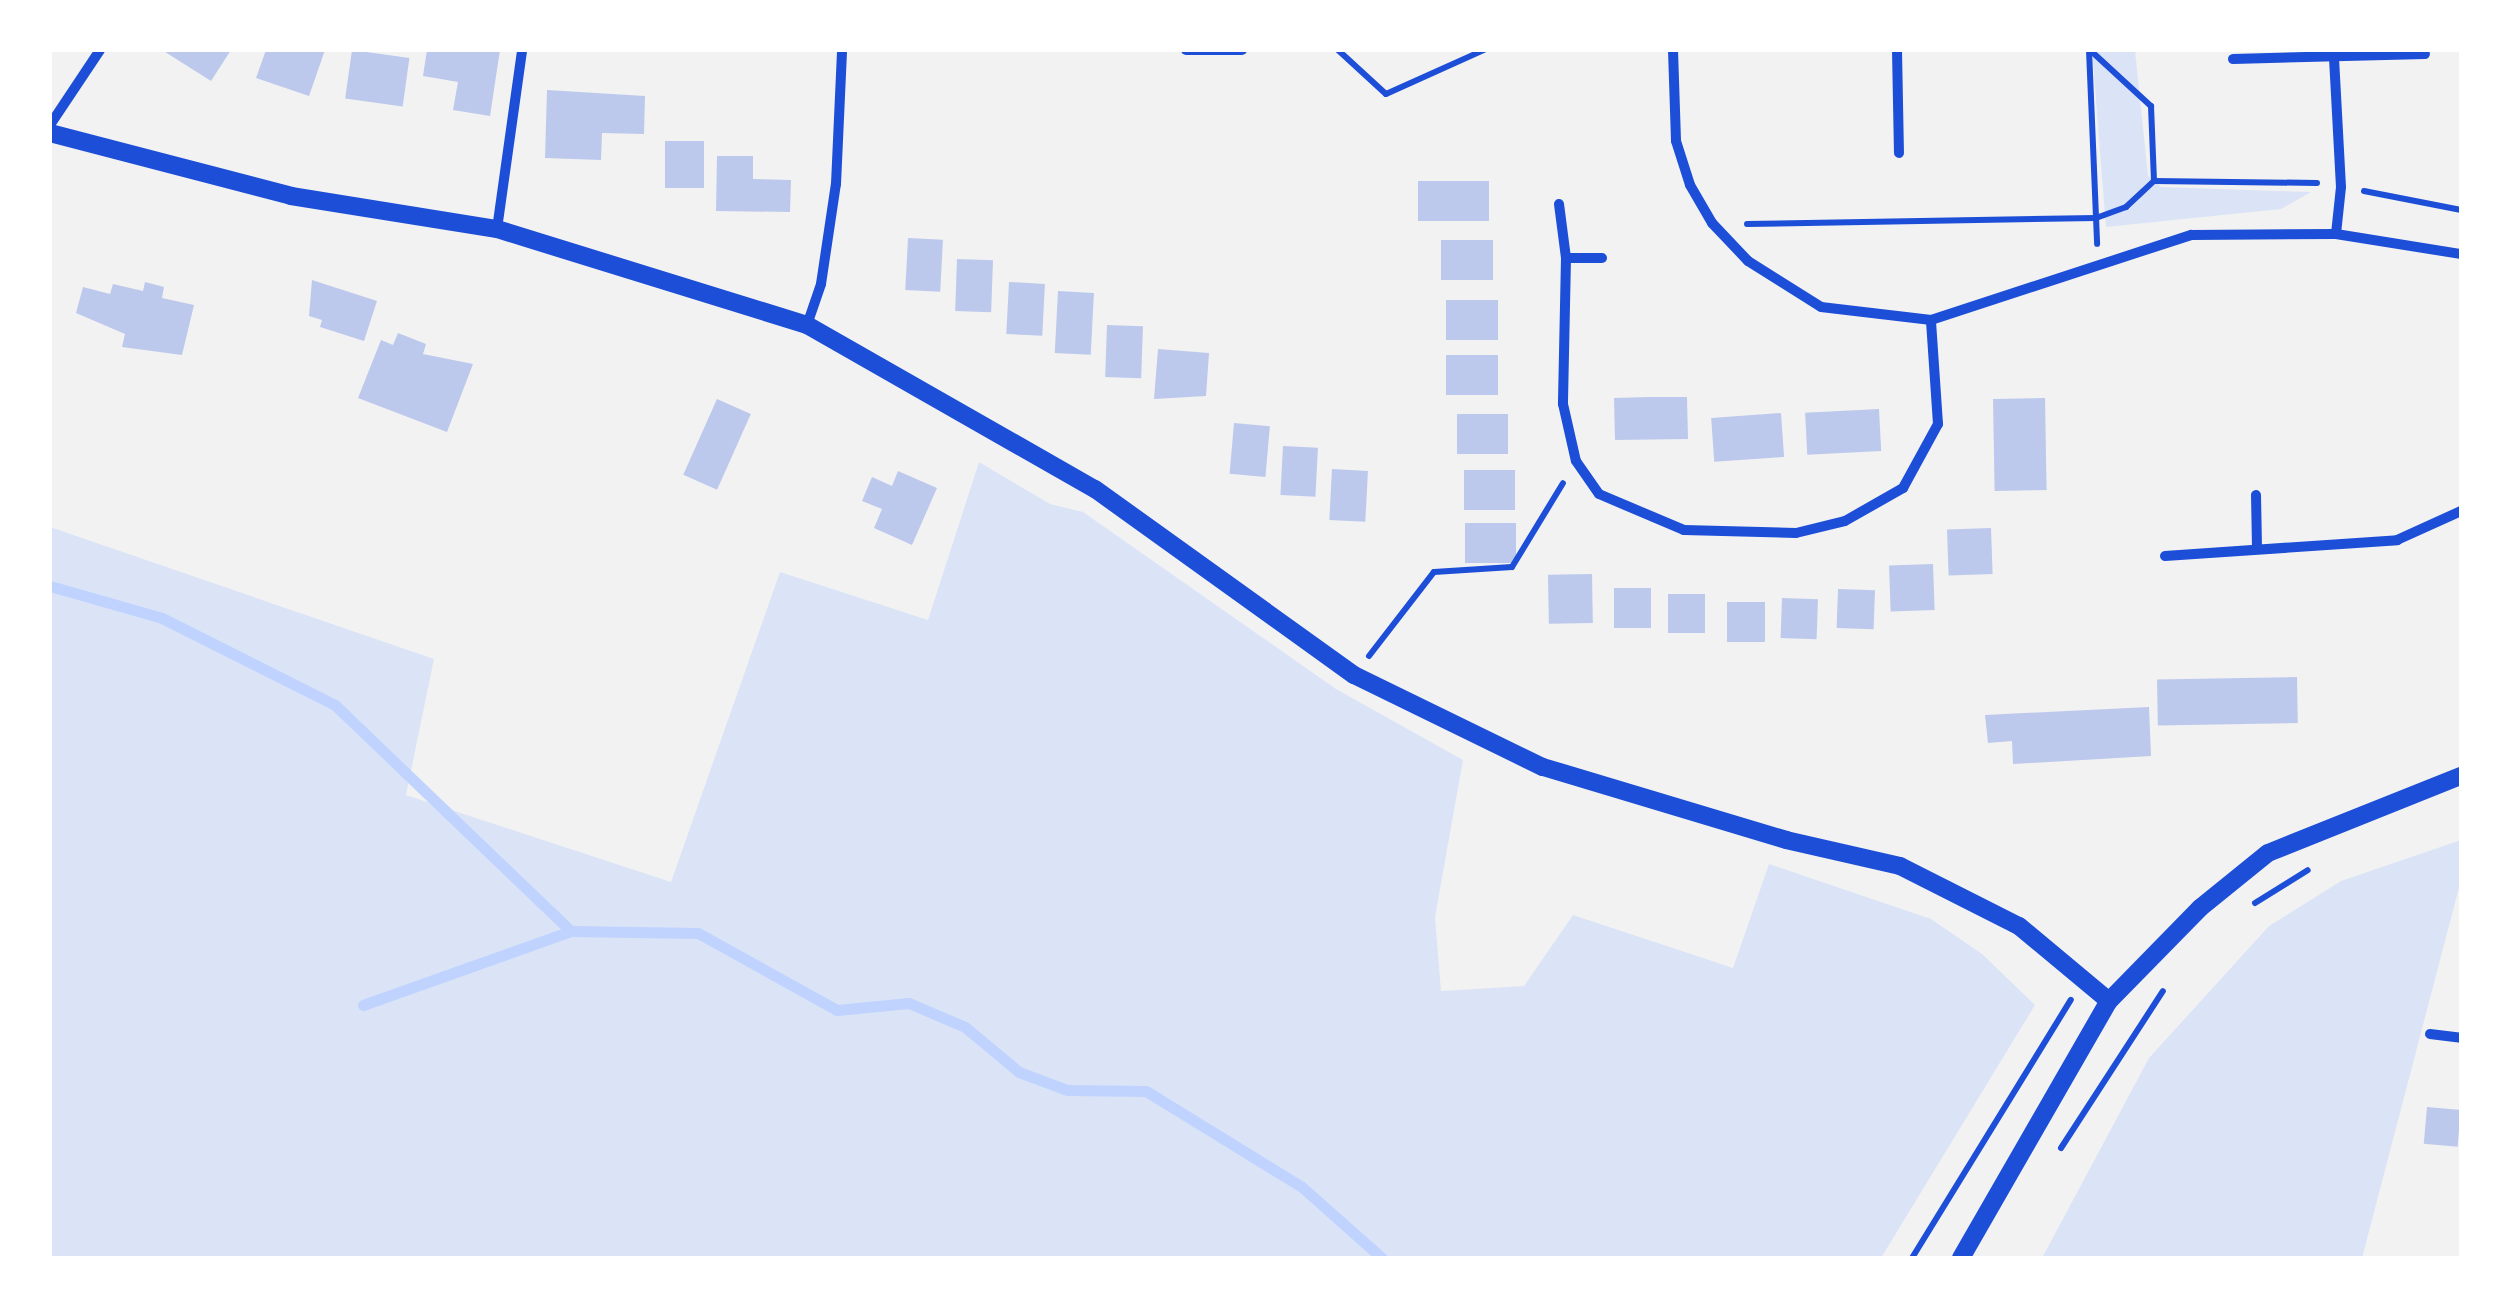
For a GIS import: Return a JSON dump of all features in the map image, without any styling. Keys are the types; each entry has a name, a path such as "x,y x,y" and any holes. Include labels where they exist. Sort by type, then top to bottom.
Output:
{"street":[{"path":"50,124 100,50"},
{"path":"498,229 522,50"},
{"path":"806,326 821,284 836,184 842,50"},
{"path":"1186,50 1242,50"},
{"path":"1673,50 1676,141 1690,185 1712,224 1779,286 1821,307 1931,320 2191,235 2336,234 2461,254"},
{"path":"1897,50 1899,153"},
{"path":"2233,59 2425,54"},
{"path":"2334,58 2340,186 2336,234"},
{"path":"50,133 292,196 498,229 806,326 1094,489 1354,675 1543,768 1786,840 1900,866 2019,926 2082,982 2109,1000"},
{"path":"1559,204 1566,258 1563,404 1576,460 1599,494 1684,530 1796,533 1845,521 1904,488 1922,462 1938,424 1931,320"},
{"path":"1566,258 1602,258"},
{"path":"2256,496 2257,547"},
{"path":"2165,556 2397,540 2461,511"},
{"path":"1961,1258 2109,1000 2200,908 2268,853 2461,776"},
{"path":"2430,1034 2461,1038"}],"path":[{"path":"1338,50 1386,94 1484,50"},
{"path":"2089,50 2151,106 2154,181"},
{"path":"2089,50 2097,265"},
{"path":"1712,224 2096,218 2126,206 2154,181 2279,178 2461,210"},
{"path":"1354,675 1434,572 1512,567 1576,460"},
{"path":"2244,910 2325,860"},
{"path":"2056,1156 2170,981"},
{"path":"1912,1258 2082,982"}],"shaded area":[{"path":"2092,50 2135,50 2148,176 2161,187 2311,192 2281,209 2106,227"},
{"path":"979,462 1050,504 1083,512 1336,689 1463,760 1435,917 1441,991 1524,986 1573,915 1733,968 1769,864 1931,919 1982,954 2035,1005 1881,1258 50,1258 50,527 434,659 406,795 671,882 780,572 928,620"},
{"path":"2461,840 2461,880 2362,1258 2042,1258 2149,1058 2269,926 2341,881"}],"building":[{"path":"162,50 231,50 211,81"},
{"path":"266,50 325,50 309,96 256,78"},
{"path":"352,50 409,58 403,107 345,99"},
{"path":"427,50 500,50 490,116 453,110 458,82 423,76"},
{"path":"547,90 645,96 644,134 602,133 601,160 545,158"},
{"path":"665,141 704,141 704,188 665,188"},
{"path":"717,156 753,156 753,179 791,180 790,212 716,211"},
{"path":"1418,181 1489,181 1489,221 1418,221"},
{"path":"908,238 943,240 940,292 905,290"},
{"path":"1441,240 1493,240 1493,280 1441,280"},
{"path":"957,259 993,260 991,312 955,311"},
{"path":"312,280 377,301 364,341 320,327 322,320 309,316"},
{"path":"145,282 164,287 162,298 194,305 182,355 122,347 125,334 76,313 83,287 110,294 113,284 143,291"},
{"path":"1009,282 1045,284 1042,336 1006,334"},
{"path":"1058,291 1094,293 1091,355 1055,353"},
{"path":"1446,300 1498,300 1498,340 1446,340"},
{"path":"1107,325 1143,326 1141,378 1105,377"},
{"path":"398,333 426,344 423,354 473,364 447,432 358,398 381,340 393,345"},
{"path":"1158,349 1209,353 1206,396 1154,399"},
{"path":"1446,355 1498,355 1498,395 1446,395"},
{"path":"1687,397 1688,439 1615,440 1614,398"},
{"path":"2045,398 2047,490 1995,491 1993,399"},
{"path":"717,399 751,414 717,490 683,475"},
{"path":"1879,409 1881,451 1807,455 1805,413"},
{"path":"1781,413 1784,457 1714,462 1711,418"},
{"path":"1457,414 1508,414 1508,454 1457,454"},
{"path":"1234,423 1270,426 1265,477 1230,474"},
{"path":"1283,446 1318,448 1315,497 1280,495"},
{"path":"1332,469 1368,471 1365,522 1329,520"},
{"path":"1464,470 1515,470 1515,510 1464,510"},
{"path":"898,471 937,488 912,545 874,528 882,509 862,501 872,477 892,486"},
{"path":"1465,523 1516,523 1516,563 1465,563"},
{"path":"1991,528 1993,574 1949,576 1947,530"},
{"path":"1933,564 1935,610 1891,612 1889,566"},
{"path":"1592,574 1593,623 1549,624 1548,575"},
{"path":"1614,588 1651,588 1651,628 1614,628"},
{"path":"1838,589 1875,590 1874,629 1837,628"},
{"path":"1668,594 1705,594 1705,633 1668,633"},
{"path":"1782,598 1818,599 1817,639 1781,638"},
{"path":"1727,602 1765,602 1765,642 1727,642"},
{"path":"2297,677 2298,723 2158,725 2157,679"},
{"path":"2149,707 2151,756 2013,764 2012,741 1988,743 1985,715"},
{"path":"2427,1107 2461,1110 2458,1147 2424,1144"}],"waterway":[{"path":"50,586 162,618 335,705 571,931 698,933 837,1010 909,1003 965,1027 1019,1072 1067,1090 1146,1091 1302,1187 1382,1258"},
{"path":"363,1005 571,931"}]}
